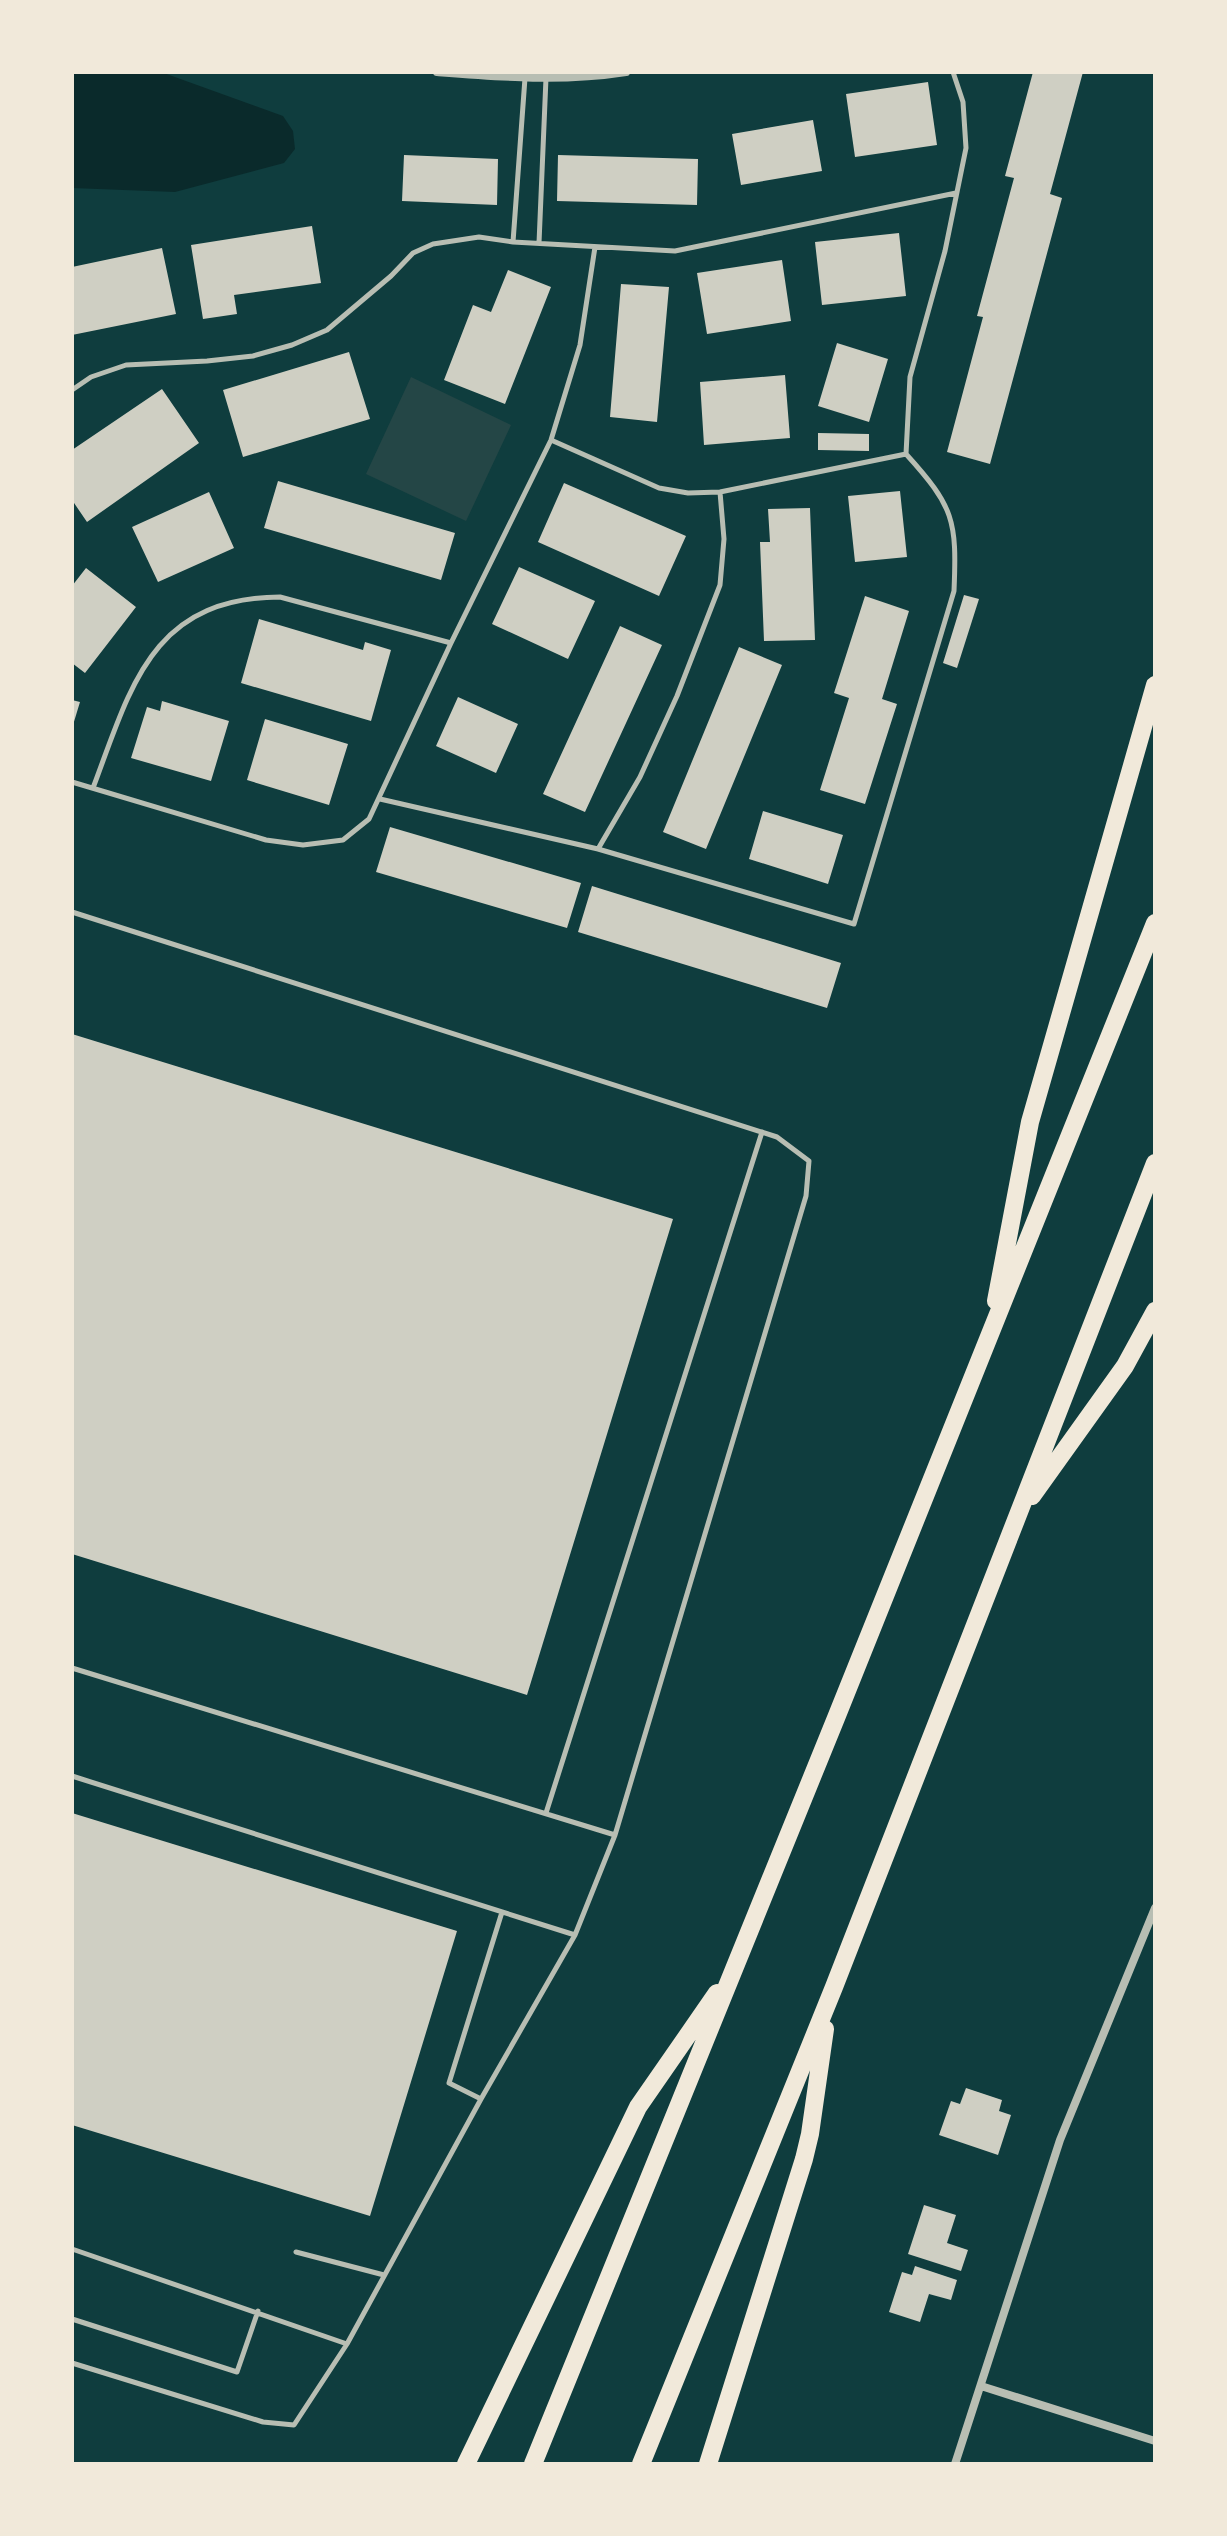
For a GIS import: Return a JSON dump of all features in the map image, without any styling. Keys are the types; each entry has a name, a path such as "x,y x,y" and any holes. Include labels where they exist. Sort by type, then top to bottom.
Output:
{"highway":[{"path":"986,1348 1030,1122 1155,685"},
{"path":"533,2464 1155,923"},
{"path":"641,2464 834,1987 1155,1163"},
{"path":"1009,1537 1030,1498 1125,1366 1155,1311"},
{"path":"466,2464 638,2107 740,1957"},
{"path":"708,2464 804,2159 834,1987"}],"street":[{"path":"437,72 525,78 588,78 626,72"},
{"path":"955,2464 1060,2140 1155,1908"},
{"path":"981,2386 1155,2441"}],"lane":[{"path":"380,799 598,849 854,924 954,591 956,548 950,512 934,485 906,454 910,377 945,251 966,148 963,102 953,72"},
{"path":"513,242 525,78"},
{"path":"539,243 546,78"},
{"path":"72,390 91,377 126,365 253,356 292,345 327,330 391,276 413,253 433,244 479,237 513,242 675,251 956,193"},
{"path":"72,782 266,840 303,845 343,840 369,819 551,440 580,345 595,247"},
{"path":"551,440 659,488 688,493 720,492 906,454"},
{"path":"598,849 640,777 671,709 720,585 724,539 720,492"},
{"path":"93,788 131,687 143,667 172,634 208,610 255,597 280,597 451,643"},
{"path":"72,912 777,1137 809,1161 806,1196 615,1835 575,1935 347,2344 294,2425 263,2422 72,2363"},
{"path":"546,1813 762,1132"},
{"path":"72,1668 615,1835"},
{"path":"72,1776 575,1935"},
{"path":"481,2099 449,2083 502,1912"},
{"path":"72,2249 347,2344"},
{"path":"296,2252 384,2275"},
{"path":"72,2319 237,2372 258,2311"}],"shaded area":[{"path":"72,72 161,72 283,116 293,131 295,149 284,163 175,192 72,188"},
{"path":"411,377 511,425 466,521 366,474"}],"building":[{"path":"1033,72 1083,72 1050,194 1062,198 990,464 947,452 983,317 977,316 1014,178 1005,176"},
{"path":"928,82 937,145 855,157 846,94"},
{"path":"813,120 822,171 741,185 732,134"},
{"path":"404,155 498,159 497,205 402,201"},
{"path":"558,155 698,159 697,205 557,201"},
{"path":"312,226 321,283 234,295 237,314 203,319 191,245"},
{"path":"899,233 906,296 822,305 815,242"},
{"path":"162,248 176,314 72,335 72,267"},
{"path":"782,260 791,321 707,334 697,273"},
{"path":"508,270 551,287 505,404 444,380 473,305 491,312"},
{"path":"621,284 669,287 657,422 610,417"},
{"path":"837,343 888,359 869,422 818,406"},
{"path":"349,352 370,419 243,457 223,390"},
{"path":"785,375 790,438 704,445 700,382"},
{"path":"162,389 199,443 87,522 72,500 72,450"},
{"path":"818,433 869,434 869,451 818,450"},
{"path":"278,481 455,533 441,580 264,528"},
{"path":"564,483 686,536 659,596 538,542"},
{"path":"900,491 907,557 855,562 848,496"},
{"path":"209,492 234,548 158,582 132,527"},
{"path":"810,508 815,640 764,641 760,542 770,542 768,509"},
{"path":"519,567 595,601 568,659 492,624"},
{"path":"86,568 136,607 85,673 72,663 72,586"},
{"path":"964,595 979,599 957,668 943,663"},
{"path":"865,596 909,611 882,699 897,704 865,804 820,790 849,698 834,693"},
{"path":"259,619 363,650 365,642 391,650 371,721 241,683"},
{"path":"620,626 662,645 585,812 543,794"},
{"path":"739,647 782,665 706,849 663,832"},
{"path":"458,697 518,724 496,773 436,746"},
{"path":"72,700 80,702 73,725 72,725"},
{"path":"162,701 229,721 211,781 131,758 147,707 160,711"},
{"path":"265,719 348,744 329,805 247,780"},
{"path":"763,811 843,835 828,884 749,859"},
{"path":"390,827 581,883 567,928 376,872"},
{"path":"592,886 841,963 827,1008 578,932"},
{"path":"72,1034 673,1219 527,1695 72,1554"},
{"path":"72,1813 457,1931 370,2216 72,2125"},
{"path":"966,2088 1002,2100 999,2111 1011,2115 998,2155 939,2135 951,2101 960,2104"},
{"path":"924,2205 956,2215 947,2243 968,2250 961,2271 908,2254"},
{"path":"915,2266 957,2280 951,2300 929,2294 920,2322 889,2312 902,2272 912,2275"}]}
